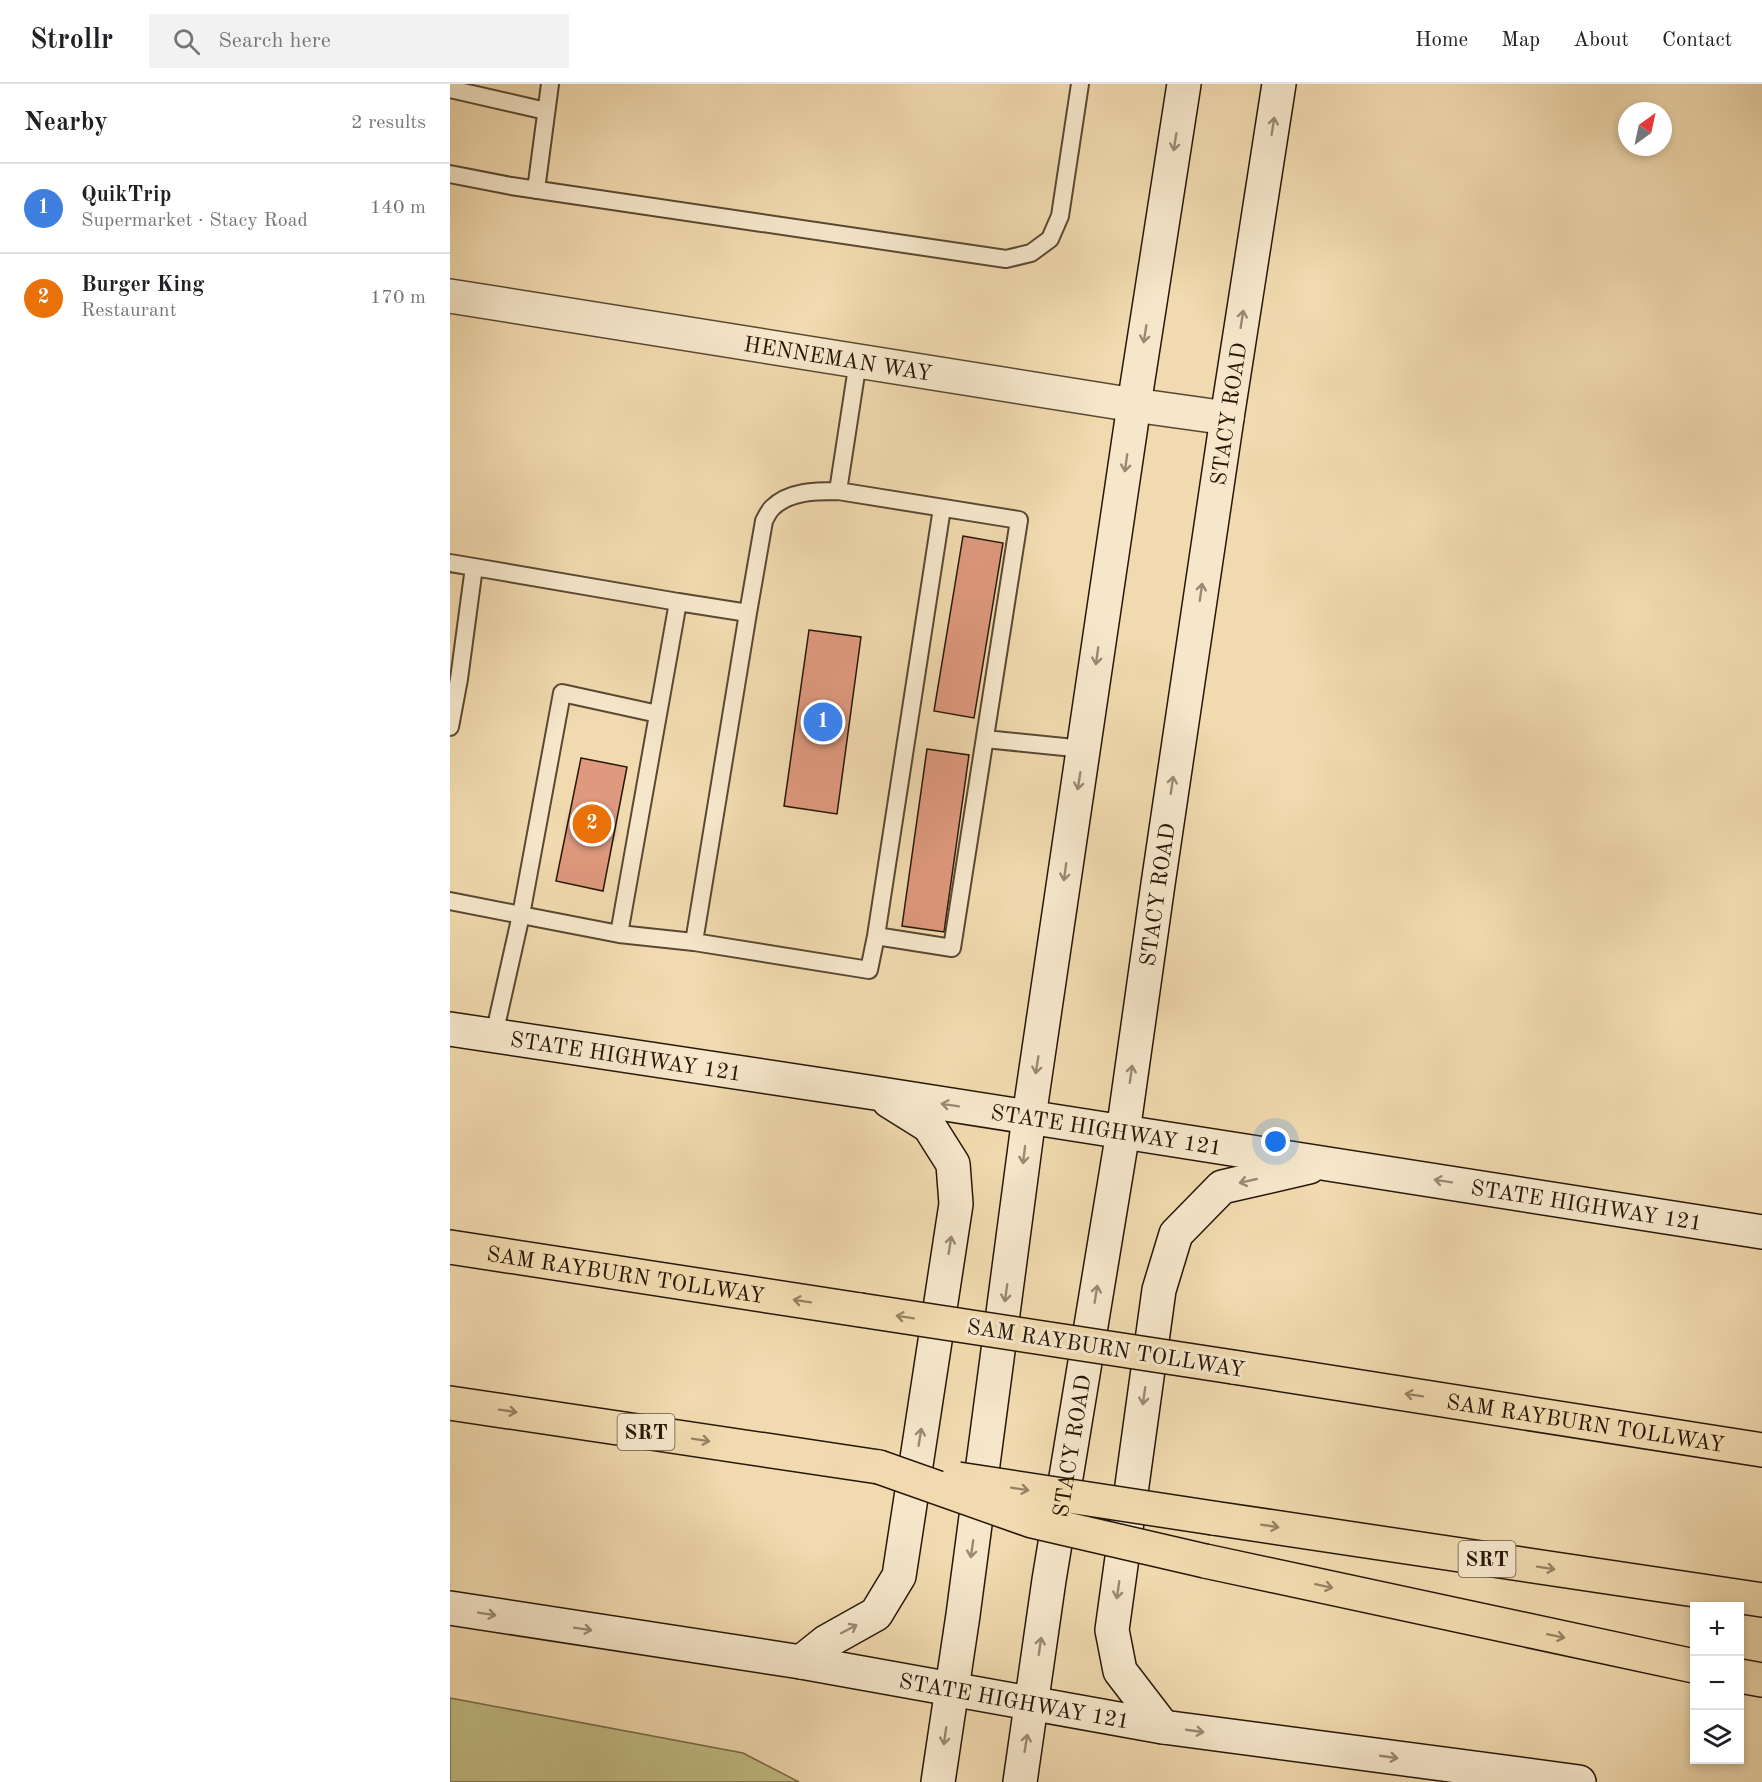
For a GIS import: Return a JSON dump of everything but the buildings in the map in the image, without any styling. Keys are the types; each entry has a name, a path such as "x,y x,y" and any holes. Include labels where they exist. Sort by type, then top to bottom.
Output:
{"highway":[{"name":"SAM RAYBURN TOLLWAY","path":"450,1247 1233,1366 1762,1450"},
{"name":"SRT","path":"450,1403 1762,1600"},
{"path":"879,1467 1032,1521 1205,1561 1690,1665"},
{"path":"1744,1677 1762,1680"}],"main road":[{"path":"938,1782 963,1615 1029,1117 1134,405 1184,84"},
{"name":"STACY ROAD","path":"1020,1782 1049,1580 1123,1132 1159,873 1279,84"},
{"name":"HENNEMAN WAY","path":"450,296 1227,418"},
{"name":"STATE HIGHWAY 121","path":"450,1029 1762,1232"},
{"path":"801,1662 826,1642 876,1614 899,1576 957,1204 953,1164 929,1126 875,1093"},
{"path":"1163,1727 1120,1671 1112,1630 1159,1290 1176,1234 1222,1187 1325,1164"},
{"name":"STATE HIGHWAY 121","path":"450,1608 801,1662 1163,1727 1579,1782"}],"lane":[{"path":"537,190 549,84"},
{"path":"450,174 537,190 1006,258 1031,253 1050,239 1060,216 1080,84"},
{"path":"450,89 546,111"},
{"path":"838,491 858,361"},
{"path":"693,942 764,520 771,508 784,500 814,491 838,491 1019,520 952,948 876,936"},
{"path":"450,901 619,934 693,942 869,970 942,508"},
{"path":"450,563 748,613"},
{"path":"450,727 454,679 474,567"},
{"path":"619,934 678,602"},
{"path":"494,1035 520,915 562,693 658,714"},
{"path":"985,739 1084,749"}],"shaded area":[{"path":"450,1698 743,1753 799,1782 450,1782"}],"place":[{"name":"QuikTrip","path":"823,722"},
{"name":"Burger King","path":"592,824"}]}
